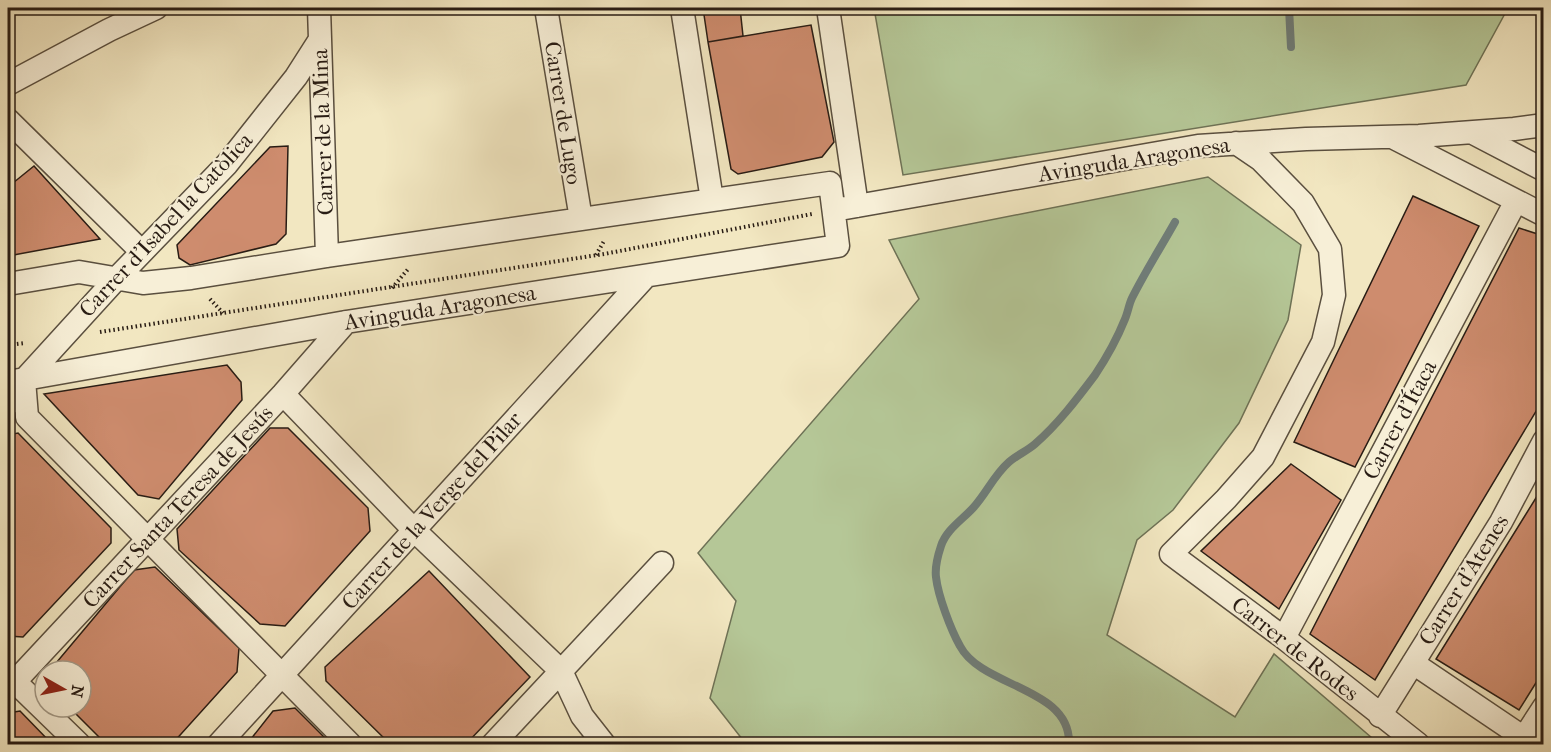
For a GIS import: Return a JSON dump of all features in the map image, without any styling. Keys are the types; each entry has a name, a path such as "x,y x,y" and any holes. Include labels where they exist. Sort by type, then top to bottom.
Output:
{"street":[{"path":"109,30 113,8"},
{"path":"8,84 109,30 156,8"},
{"name":"Carrer de la Mina","path":"319,8 327,256"},
{"name":"Carrer de Lugo","path":"546,8 581,219"},
{"path":"682,8 712,200"},
{"path":"828,8 857,206"},
{"name":"Carrer d'Isabel la Catòlica","path":"8,404 16,381 64,337 227,164 296,77 319,41"},
{"path":"8,120 142,252"},
{"name":"Avinguda Aragonesa","path":"834,210 1198,146 1473,133 1544,125"},
{"path":"1473,133 1544,170"},
{"path":"1392,137 1544,215"},
{"name":"Carrer de Rodes","path":"1236,143 1261,160 1303,203 1330,249 1334,295 1323,342 1263,457 1226,499 1171,554 1284,638 1418,744"},
{"name":"Avinguda Aragonesa","path":"8,284 79,272 143,283 190,278 831,183 837,246 346,322 16,381"},
{"name":"Carrer d'Ítaca","path":"1284,638 1516,201"},
{"name":"Carrer de la Verge del Pilar","path":"219,744 645,277"},
{"name":"Carrer Santa Teresa de Jesús","path":"10,682 149,539 346,322"},
{"path":"16,381 27,417 350,744"},
{"path":"283,394 414,530 561,671 594,744"},
{"name":"Carrer d'Atenes","path":"1380,716 1501,522 1544,441"},
{"path":"493,744 662,563"},
{"path":"1413,663 1529,742 1544,707"},
{"path":"10,682 79,744"},
{"path":"582,716 604,744"}],"path":[{"path":"8,345 604,254 834,210"}],"green space":[{"path":"874,8 1508,8 1466,85 903,175"},
{"path":"1208,177 1301,245 1288,320 1239,423 1173,510 1137,540 1107,635 1235,717 1274,654 1379,744 746,744 710,698 736,601 698,553 919,299 889,240"}],"building":[{"path":"703,8 740,8 743,36 708,42"},
{"path":"811,25 834,142 822,157 738,174 731,169 708,42"},
{"path":"288,146 286,234 276,244 190,265 179,258 177,245 270,147"},
{"path":"34,166 100,239 8,256 8,187"},
{"path":"1413,196 1479,226 1355,467 1294,442"},
{"path":"1519,228 1544,236 1544,398 1375,680 1310,634"},
{"path":"227,365 241,382 242,400 159,499 138,495 44,394"},
{"path":"270,428 288,428 368,508 370,531 285,626 260,624 179,550 177,529"},
{"path":"18,433 111,528 111,543 23,637 8,636 8,435"},
{"path":"1291,464 1341,500 1279,609 1201,551"},
{"path":"1544,485 1544,670 1519,710 1436,659"},
{"path":"155,567 239,648 237,672 172,744 106,744 81,719 93,719 93,659 59,659 134,570"},
{"path":"429,571 530,677 466,744 390,744 326,681 325,667"},
{"path":"295,708 331,744 247,744 273,711"},
{"path":"20,711 52,744 8,744 8,713"}],"waterway":[{"path":"1289,8 1291,47"},
{"path":"1069,744 1066,725 1056,711 1041,699 987,671 971,660 960,646 939,594 936,574 938,558 943,540 978,503 999,473 1009,462 1052,428 1095,375 1119,334 1137,288 1175,222"}]}
